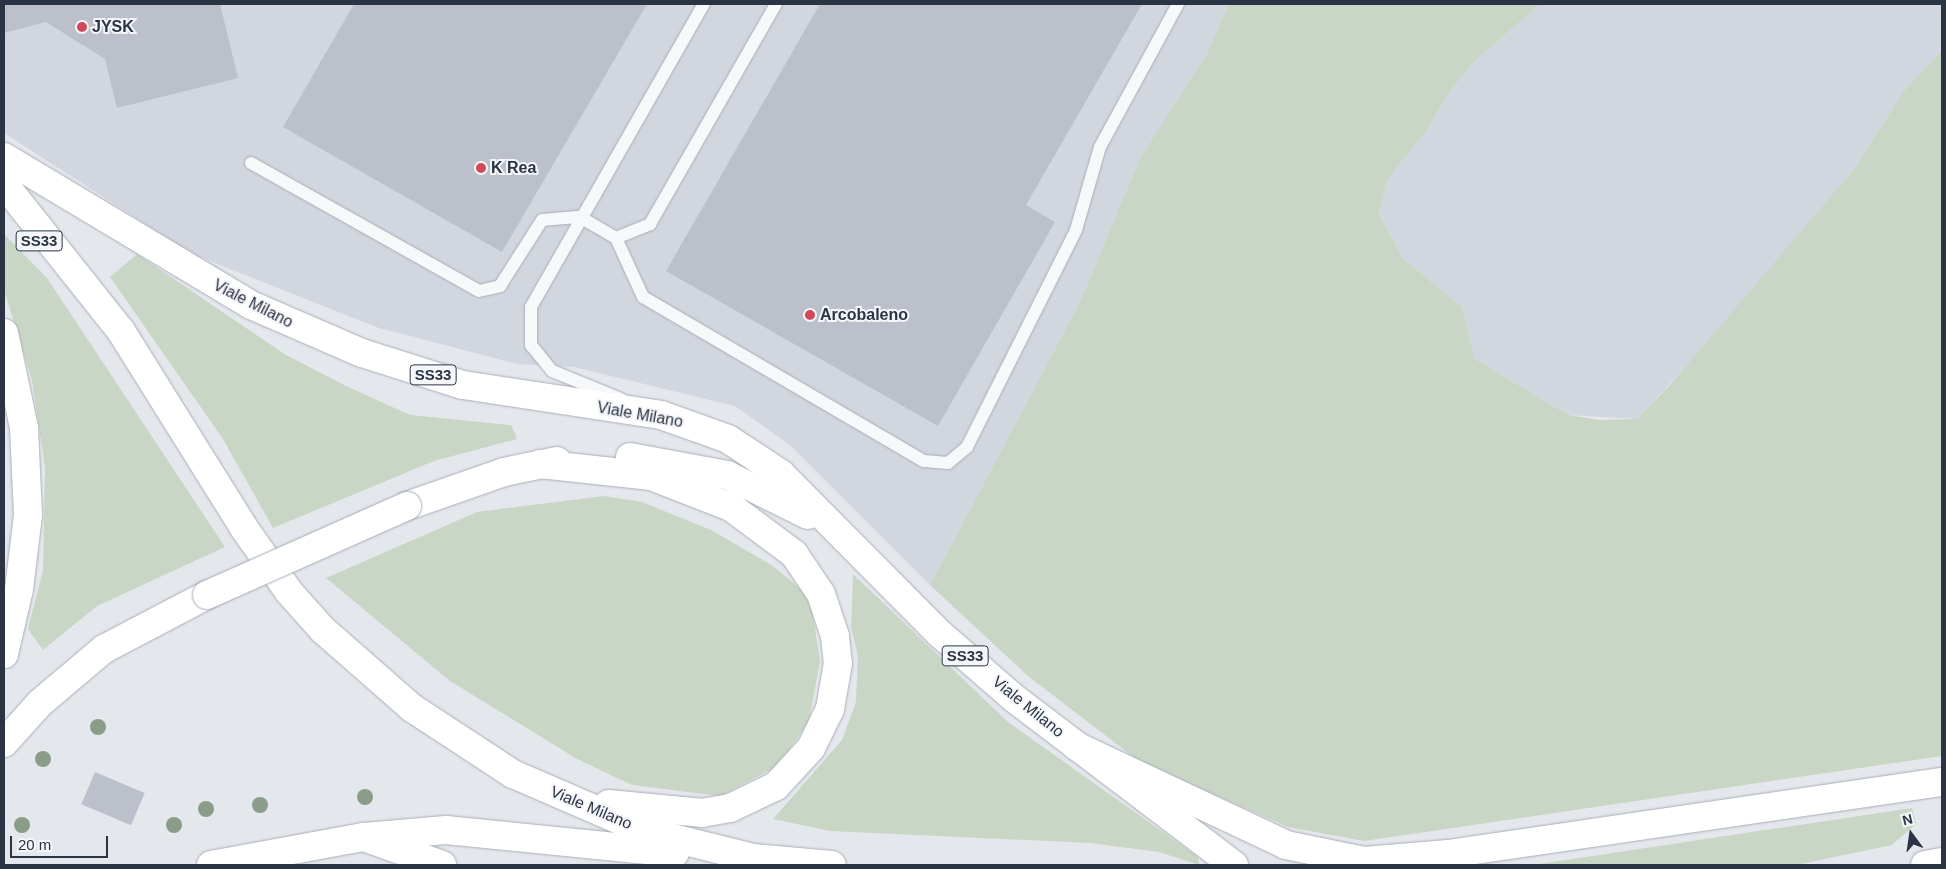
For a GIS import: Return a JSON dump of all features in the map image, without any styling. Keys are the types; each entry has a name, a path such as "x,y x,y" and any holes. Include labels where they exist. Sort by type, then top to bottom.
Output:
{"main road":[{"name":"Viale Milano","path":"4,157 251,305 362,353 464,385 661,415 699,426 757,456 802,494 940,634 1076,746 1234,865"},
{"name":"Viale Milano","path":"4,184 121,331 244,528 323,630 412,708 466,746 550,792 645,831 753,858 832,865"},
{"name":"Viale Milano","path":"4,210 75,272"},
{"path":"4,333 24,428 28,514 19,589 4,654"},
{"path":"4,743 55,689 104,649 206,595 406,506 504,472 540,464 634,457 726,475 784,500 863,557"},
{"path":"540,464 651,476 709,496 752,520 794,554 821,594 838,663 830,709 811,748 782,780 755,798 730,808 678,812 639,810 550,792"},
{"path":"1076,746 1286,845 1364,861 1448,854 1942,782"},
{"path":"211,865 364,838 446,830 753,858"},
{"path":"364,838 442,865"},
{"path":"1925,865 1942,862"}],"lane":[{"path":"661,415 552,371 531,345 530,307 704,4"},
{"path":"616,238 650,224 776,4"},
{"path":"251,164 479,291 500,286 542,220 580,217 616,238 643,297 924,461 948,463 967,447 1063,256 1076,230 1100,147 1178,4"}],"shaded area":[{"path":"4,4 1229,4 1206,55 1140,158 1080,302 930,585 790,445 735,406 574,367 518,364 379,328 192,254 4,133"},
{"path":"1540,4 1942,4 1942,50 1902,93 1856,167 1728,321 1637,419 1568,415 1475,359 1462,307 1403,259 1379,214 1388,179 1426,131 1450,91 1476,60"}],"green space":[{"path":"1229,4 1540,4 1476,60 1450,91 1426,131 1388,179 1379,214 1403,259 1462,307 1475,359 1568,415 1600,420 1637,419 1669,386 1856,167 1902,93 1942,50 1942,756 1364,841 1288,827 1140,762 1028,676 930,585 1080,302 1140,158 1206,55"},
{"path":"4,234 47,278 225,547 97,606 43,650 28,629 43,570 45,467 32,380 4,290"},
{"path":"137,254 286,355 346,386 410,415 511,425 517,439 434,461 273,528 223,439 110,277"},
{"path":"604,496 642,502 711,530 773,566 810,597 820,661 809,721 778,766 720,796 632,785 577,759 450,681 326,578 477,512"},
{"path":"853,574 1008,722 1198,857 1199,865 1159,852 1090,843 830,831 773,819 842,740 856,702 858,656 851,627"},
{"path":"1912,808 1916,824 1892,845 1796,865 1533,865"}],"building":[{"path":"4,4 220,4 238,78 117,108 105,59 46,22 4,33"},
{"path":"354,4 647,4 502,252 283,127"},
{"path":"820,4 1142,4 1026,205 1055,222 938,426 666,271"},
{"path":"95,772 145,793 131,825 81,804"}],"place":[{"name":"JYSK","path":"82,27"},
{"name":"K Rea","path":"481,168"},
{"name":"Arcobaleno","path":"810,315"}]}
